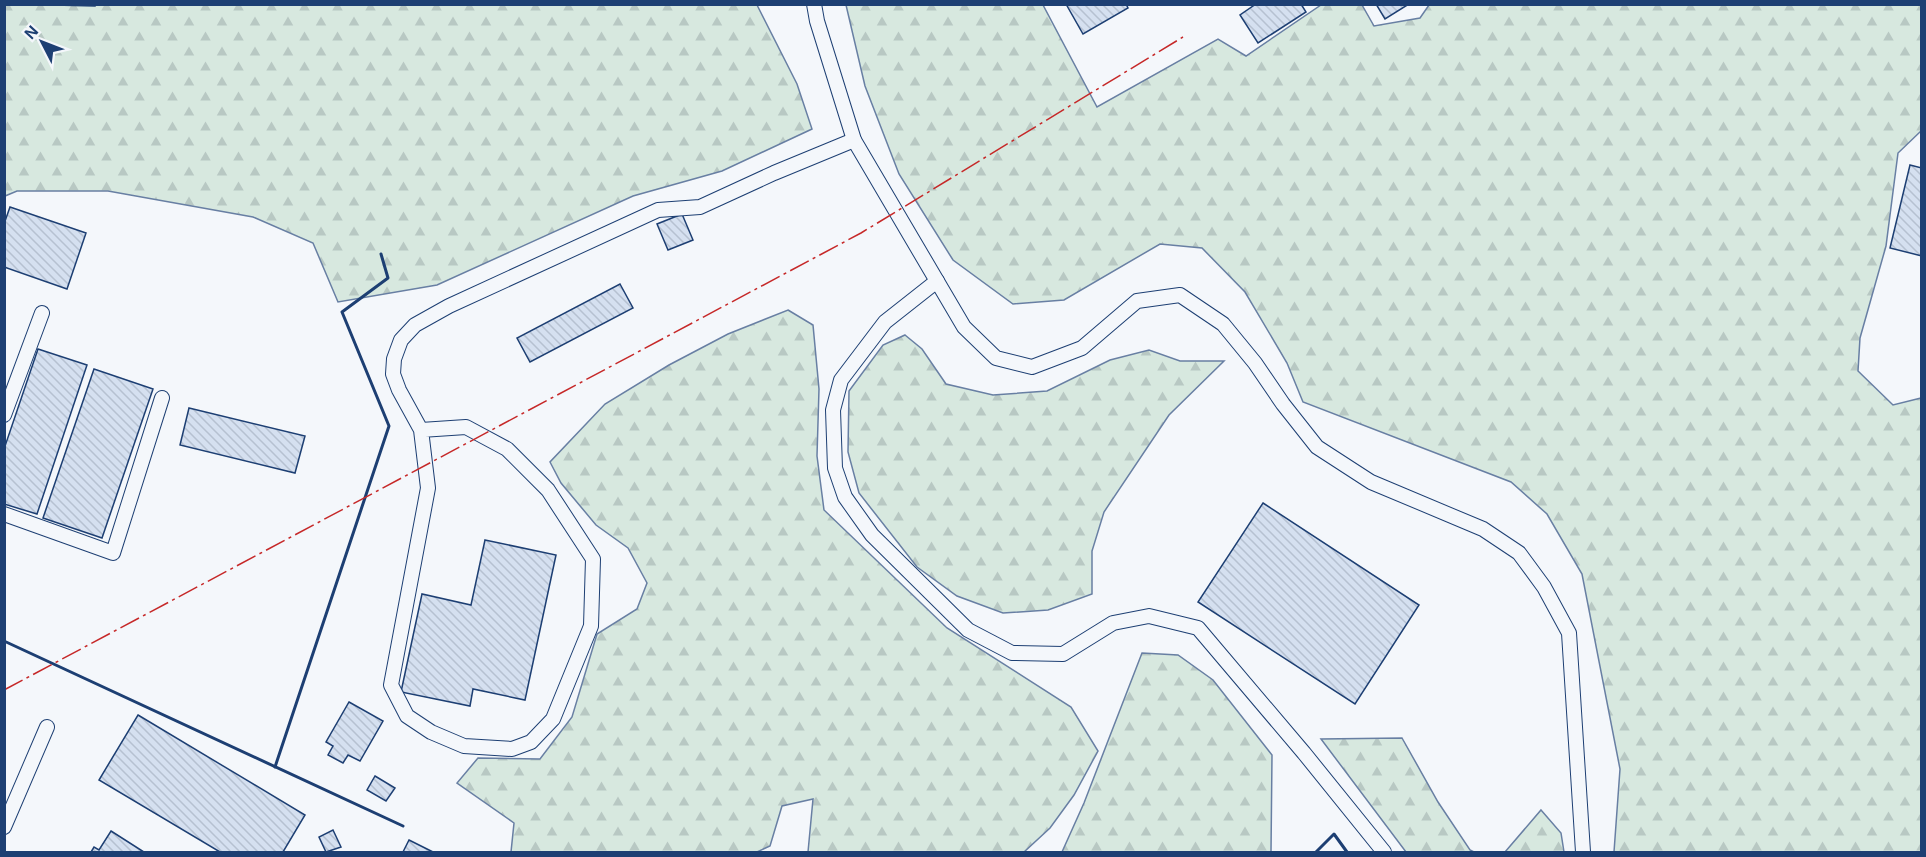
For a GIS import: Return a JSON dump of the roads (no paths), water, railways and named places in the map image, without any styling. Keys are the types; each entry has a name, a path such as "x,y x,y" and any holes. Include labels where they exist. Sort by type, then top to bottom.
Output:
{"lane":[{"path":"814,4 817,21 854,140 964,327 996,358 1032,367 1082,348 1137,301 1180,295 1223,324 1317,447 1371,482 1482,529 1519,553 1544,587 1569,633 1583,852"},
{"path":"421,429 466,427 507,449 548,490 593,559 591,626 553,719 531,742 512,749 464,746 431,732 407,716 391,685 428,488 421,429 399,390 393,374 394,359 401,340 415,325 449,306 658,210 700,207 854,140"},
{"path":"937,281 885,322 841,380 832,410 835,468 845,497 872,535 968,630 1012,653 1063,654 1113,623 1149,616 1198,628 1384,852"},
{"path":"4,415 42,313"},
{"path":"4,514 113,553 162,398"},
{"path":"4,827 47,727"}]}
